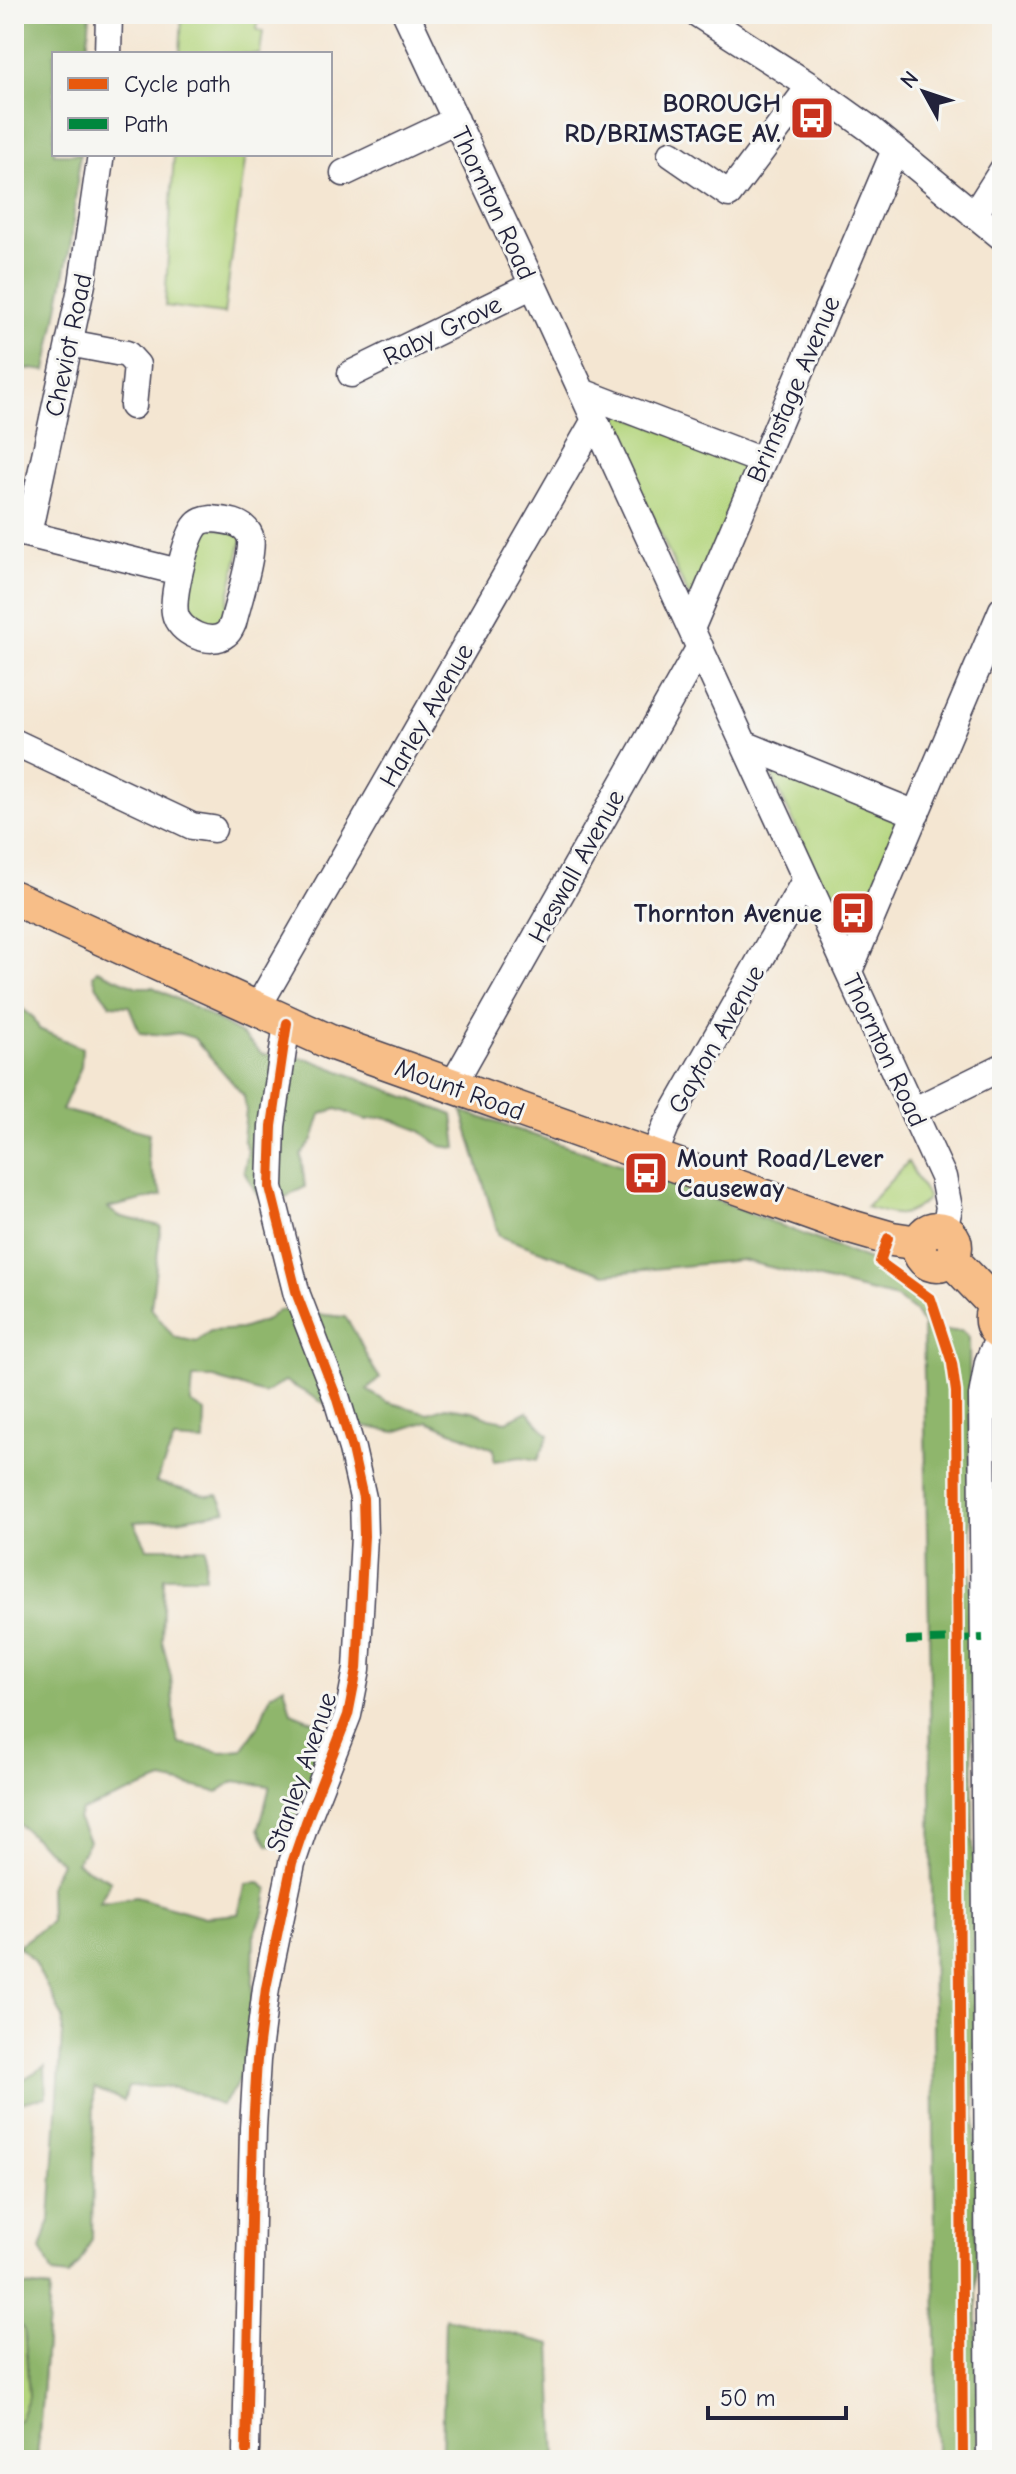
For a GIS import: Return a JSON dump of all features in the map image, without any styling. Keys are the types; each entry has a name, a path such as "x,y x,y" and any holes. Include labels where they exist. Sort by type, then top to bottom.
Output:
{"main road":[{"name":"Mount Road","path":"14,898 330,1042 847,1226 892,1239 938,1244"},
{"path":"938,1244 1000,1319"}],"street":[{"path":"108,52 109,14"},
{"name":"Thornton Road","path":"406,14 943,1177 949,1208 938,1244"},
{"path":"698,14 870,129 1002,237"},
{"path":"671,154 729,194 810,86"},
{"path":"344,173 456,120"},
{"name":"Brimstage Avenue","path":"695,638 762,461 895,150"},
{"name":"Cheviot Road","path":"21,532 82,284 101,156"},
{"path":"974,215 1002,171"},
{"name":"Raby Grove","path":"351,374 533,285"},
{"path":"69,343 127,354 137,365 133,406"},
{"path":"582,392 762,461"},
{"name":"Harley Avenue","path":"272,1016 595,420"},
{"path":"21,532 179,572"},
{"path":"849,971 1002,610"},
{"name":"Heswall Avenue","path":"452,1086 695,638"},
{"path":"14,742 192,826 213,829"},
{"path":"744,744 916,814"},
{"name":"Gayton Avenue","path":"653,1158 666,1126 806,879"},
{"name":"Stanley Avenue","path":"246,2451 253,2128 266,1988 292,1863 348,1715 357,1669 364,1536 363,1498 352,1449 336,1396 297,1295 270,1187 272,1016"},
{"path":"913,1111 1002,1067"},
{"path":"990,2460 982,1396 1000,1319"}],"green space":[{"path":"14,14 90,14 87,52 52,52 52,156 80,156 71,241 46,371 14,367"},
{"path":"182,14 259,14 257,30 263,31 260,52 180,52"},
{"path":"174,156 246,156 224,314 165,306"},
{"path":"610,409 753,467 696,596 688,595 606,415"},
{"path":"211,526 243,535 221,631 183,620 196,546"},
{"path":"768,767 907,819 855,932 844,931"},
{"path":"97,970 137,987 153,987 197,1009 241,1034 262,1054 309,1059 453,1115 457,1148 441,1146 419,1130 385,1117 366,1120 337,1109 321,1114 313,1140 301,1155 305,1187 286,1197 259,1198 244,1171 248,1150 243,1139 244,1096 194,1038 178,1033 140,1033 129,1006 111,1005 97,987 93,975"},
{"path":"14,1002 34,1018 39,1029 82,1048 81,1067 62,1110 149,1133 149,1165 163,1195 108,1208 118,1216 161,1226 151,1308 174,1337 197,1342 210,1331 241,1329 265,1321 278,1310 345,1317 380,1378 367,1390 387,1402 428,1413 446,1407 473,1411 507,1421 527,1411 549,1435 538,1460 521,1457 494,1461 494,1449 428,1421 395,1432 364,1426 285,1381 264,1394 214,1378 193,1378 191,1403 205,1412 204,1442 174,1440 156,1482 207,1496 218,1495 226,1511 177,1520 134,1522 147,1548 206,1548 205,1577 164,1577 162,1640 171,1677 179,1744 222,1752 242,1750 258,1727 271,1694 284,1686 291,1712 318,1723 315,1778 280,1847 268,1845 259,1829 270,1786 234,1781 218,1792 163,1780 81,1811 78,1819 89,1841 76,1863 111,1881 99,1903 136,1897 205,1917 238,1914 246,1884 260,1883 268,1889 265,1911 254,1935 252,2010 244,2063 237,2085 221,2105 177,2088 128,2087 124,2101 94,2088 92,2239 69,2276 53,2274 41,2249 50,2220 63,2018 33,1960 18,1946 50,1922 49,1886 61,1862 14,1820"},
{"path":"462,1111 646,1173 872,1261 925,1302 934,1331 963,1331 969,1338 978,2460 937,2460 930,1683 923,1325 914,1311 897,1298 741,1260 605,1274 499,1236"},
{"path":"908,1162 928,1198 907,1213 866,1207"},
{"path":"991,1416 1002,1417 1002,2359"},
{"path":"45,2066 46,2097 14,2104 14,2085"},
{"path":"14,2285 50,2289 37,2460 14,2460"},
{"path":"14,2285 50,2289 37,2460 14,2460 14,2424 20,2419 29,2397 24,2330 14,2319"},
{"path":"445,2318 551,2344 556,2460 442,2460"}],"marked path":[{"path":"906,1641 983,1638"}],"cycle path":[{"path":"246,2451 253,2128 266,1988 292,1863 348,1715 357,1669 364,1536 363,1498 352,1449 336,1396 297,1295 270,1187 272,1126 287,1023"},
{"path":"888,1238 880,1262 931,1299 952,1363 956,1392 963,2460"}],"place":[{"name":"BOROUGH RD/BRIMSTAGE AV.","path":"812,118"},
{"name":"Thornton Avenue","path":"853,913"},
{"name":"Mount Road/Lever Causeway","path":"646,1173"}]}
